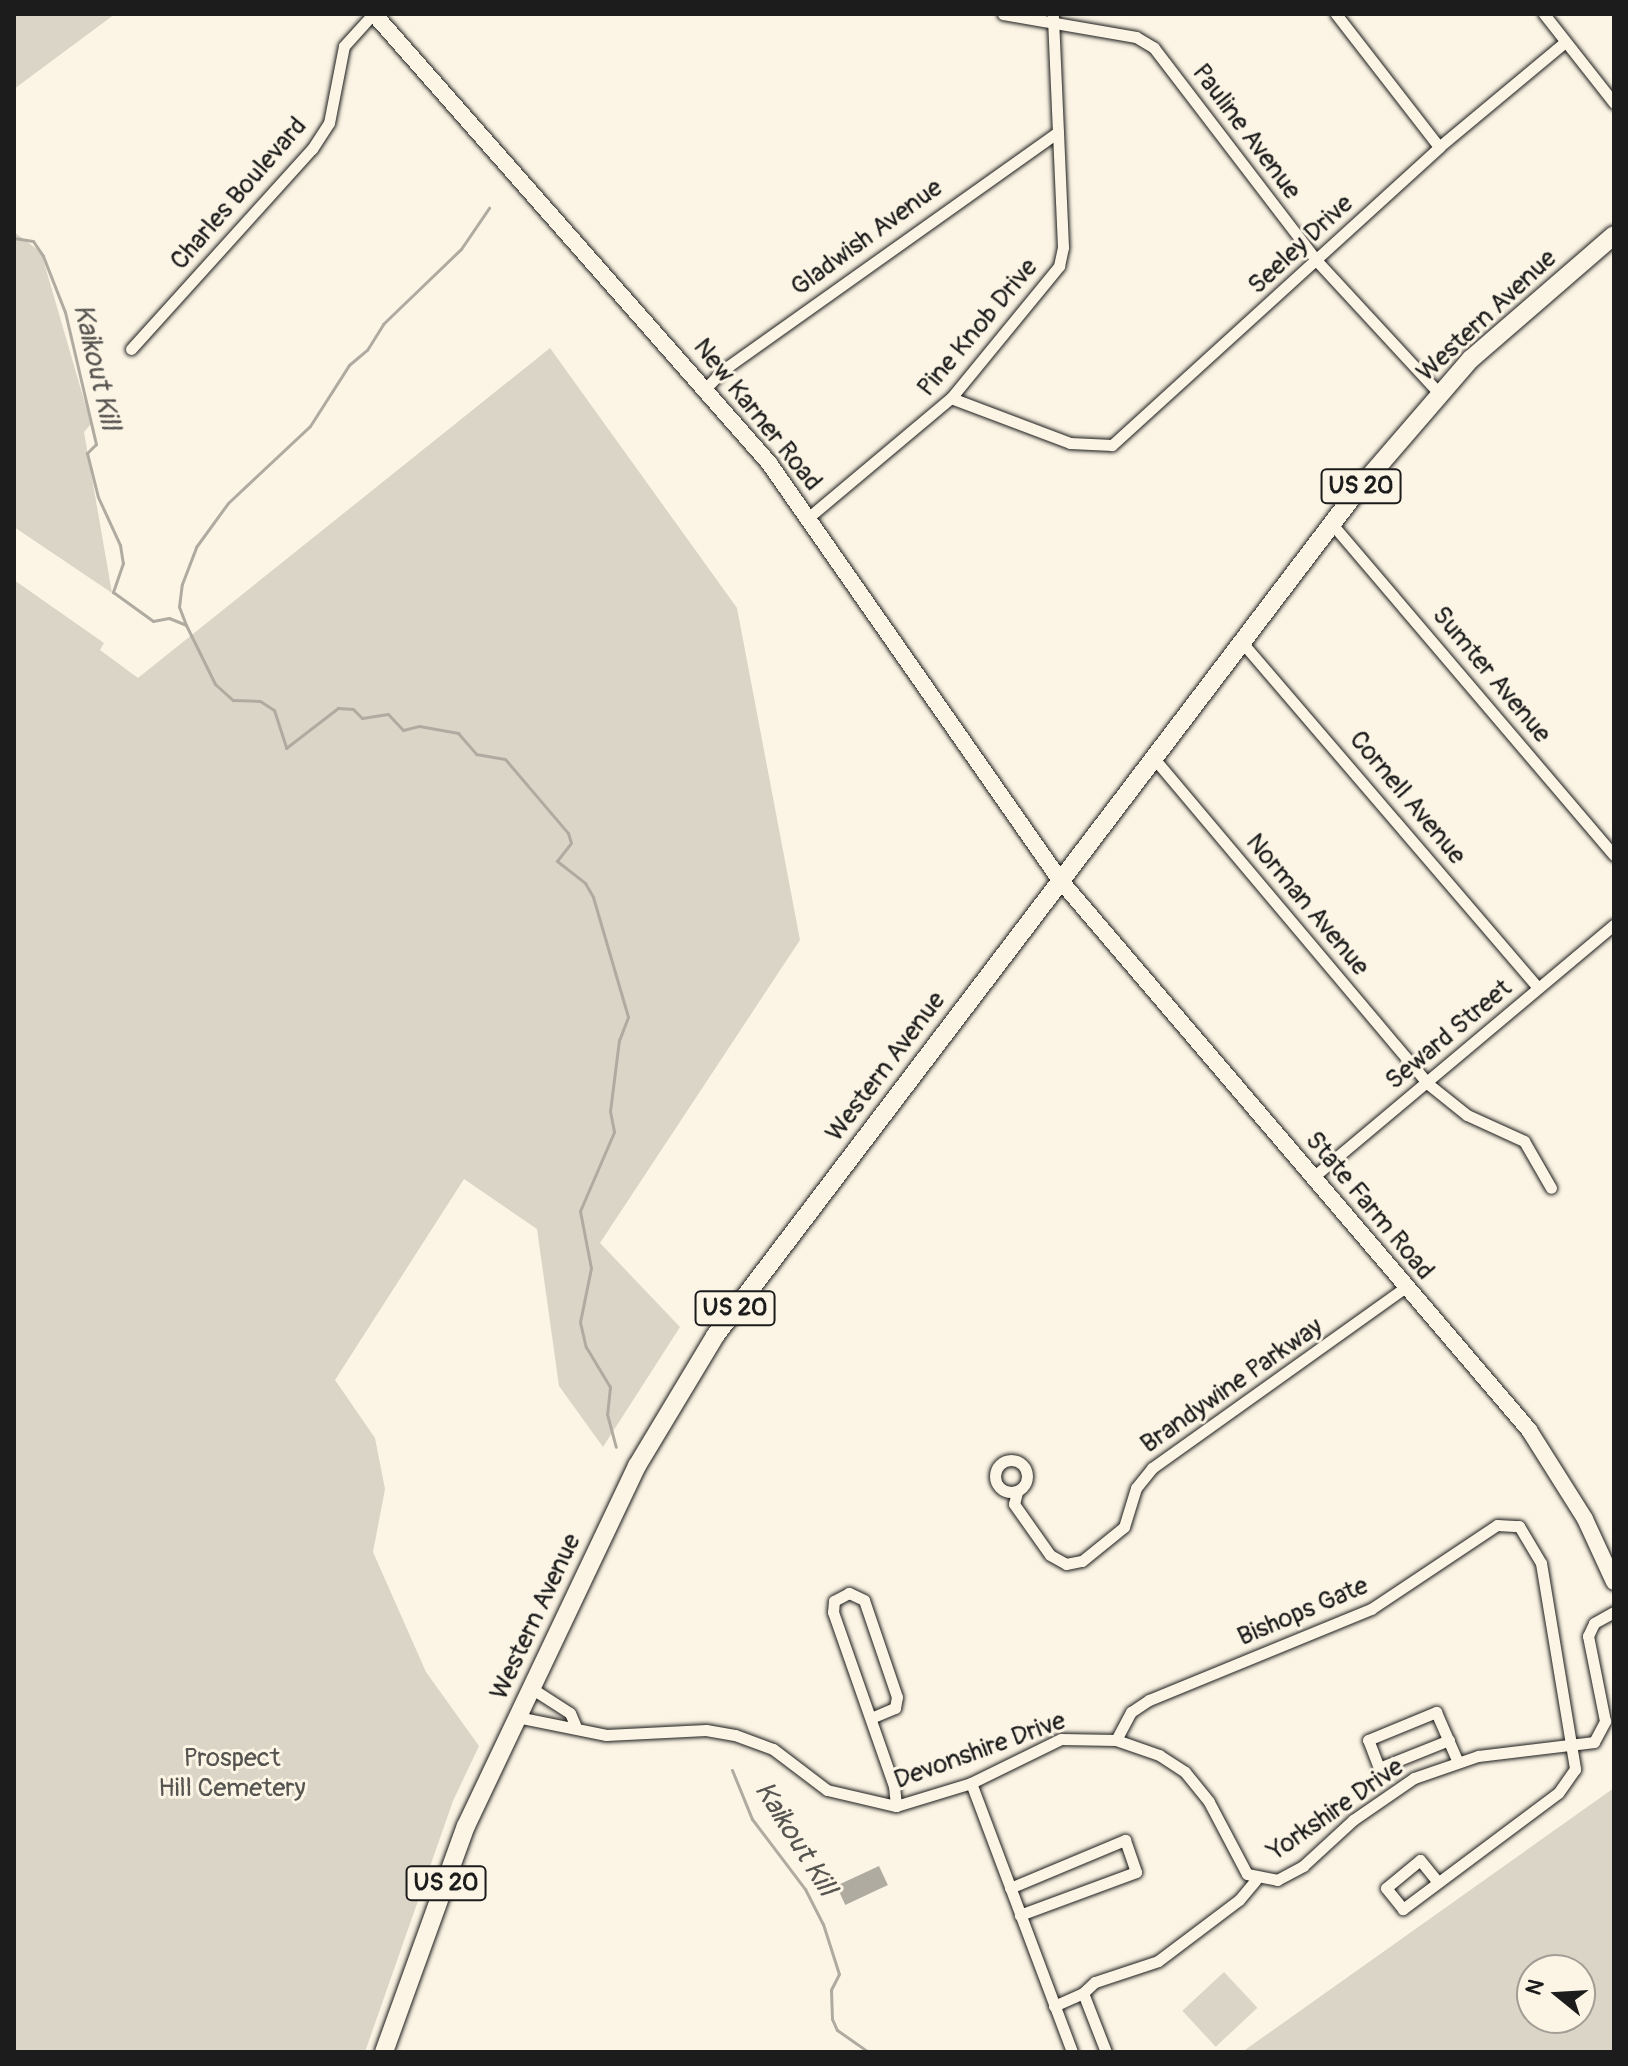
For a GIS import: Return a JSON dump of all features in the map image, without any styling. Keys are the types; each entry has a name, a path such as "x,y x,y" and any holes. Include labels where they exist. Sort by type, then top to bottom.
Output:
{"main road":[{"name":"New Karner Road","path":"374,14 707,387 809,517 1060,880"},
{"name":"Western Avenue","path":"384,2052 466,1826 637,1466 698,1362 1240,639 1332,524 1439,393 1471,359 1614,235"},
{"name":"State Farm Road","path":"1060,880 1529,1430 1585,1519 1614,1582"}],"street":[{"name":"Charles Boulevard","path":"131,349 312,149 329,123 344,46 374,14"},
{"name":"Pauline Avenue","path":"1003,14 1052,19 1136,37 1154,48 1317,261 1439,393"},
{"path":"1336,14 1439,147"},
{"path":"1544,14 1614,103"},
{"name":"Pine Knob Drive","path":"809,517 951,398 1059,266 1063,247 1052,19"},
{"name":"Seeley Drive","path":"951,398 1056,438 1103,447 1132,432 1439,147 1565,42"},
{"name":"Gladwish Avenue","path":"707,387 774,333 1058,132"},
{"name":"Sumter Avenue","path":"1332,524 1614,855"},
{"name":"Cornell Avenue","path":"1240,639 1538,988"},
{"name":"Norman Avenue","path":"1152,756 1427,1083 1467,1115 1524,1141 1551,1188"},
{"name":"Seward Street","path":"1312,1178 1614,925"},
{"name":"Brandywine Parkway","path":"1017,1492 1014,1504 1050,1555 1066,1564 1082,1561 1124,1527 1136,1488 1152,1468 1406,1287"},
{"name":"Bishops Gate","path":"1116,1740 1131,1712 1149,1700 1371,1609 1497,1525 1511,1523 1525,1530 1541,1563 1574,1745"},
{"path":"871,1718 895,1708 897,1697 864,1600 849,1593 834,1601 833,1612 871,1718 896,1806"},
{"name":"Yorkshire Drive","path":"1054,2006 1083,1993 1095,1982 1158,1961 1239,1900 1256,1880 1290,1875 1387,1794 1457,1760 1594,1742 1603,1730 1602,1689 1588,1636 1594,1623 1614,1612"},
{"name":"Devonshire Drive","path":"531,1688 570,1713 575,1725"},
{"path":"1449,1740 1379,1768 1368,1740 1436,1712 1449,1740 1457,1760"},
{"name":"Devonshire Drive","path":"517,1717 565,1729 575,1725 606,1735 706,1730 735,1735 773,1749 827,1790 896,1806 971,1783 1061,1739 1116,1740 1159,1755 1193,1780 1240,1866 1256,1880"},
{"path":"1438,1882 1420,1860 1386,1888 1403,1909 1566,1785 1575,1769 1574,1745"},
{"path":"971,1783 1072,2052"},
{"path":"1010,1888 1125,1840 1136,1872 1020,1915"},
{"path":"1083,1993 1106,2052"}],"green space":[{"path":"14,14 115,14 14,89"},
{"path":"14,232 41,252 91,424 84,432 112,593 14,527"},
{"name":"Prospect Hill Cemetery","path":"550,348 737,608 800,940 600,1243 680,1327 603,1447 559,1386 537,1229 464,1179 335,1380 375,1438 385,1489 373,1552 426,1672 479,1746 453,1801 365,2052 14,2052 14,580 104,643 100,650 138,678"},
{"path":"1614,1788 1614,2052 1242,2052"},
{"path":"1224,1972 1257,2008 1216,2047 1182,2011"}],"shaded area":[{"path":"879,1866 888,1885 845,1905 836,1886"}],"waterway":[{"path":"186,625 179,607 182,584 196,547 228,503 310,426 349,365 367,350 383,324 461,249 489,208"},
{"name":"Kaikout Kill","path":"14,238 33,241 43,256 65,312 96,444 87,453 98,497 120,545 123,563 113,592 153,621 169,618 186,625 215,684 233,700 260,701 274,710 286,748 338,708 353,709 362,718 388,714 403,730 419,726 458,733 476,754 505,759 568,833 571,843 557,861 585,883 593,897 628,1017 619,1040 610,1111 614,1132 580,1211 591,1268 580,1322 586,1347 610,1387 607,1414 616,1447"},
{"name":"Kaikout Kill","path":"732,1770 752,1819 805,1889 823,1924 839,1974 831,1990 832,2019 837,2030 869,2052"}]}
